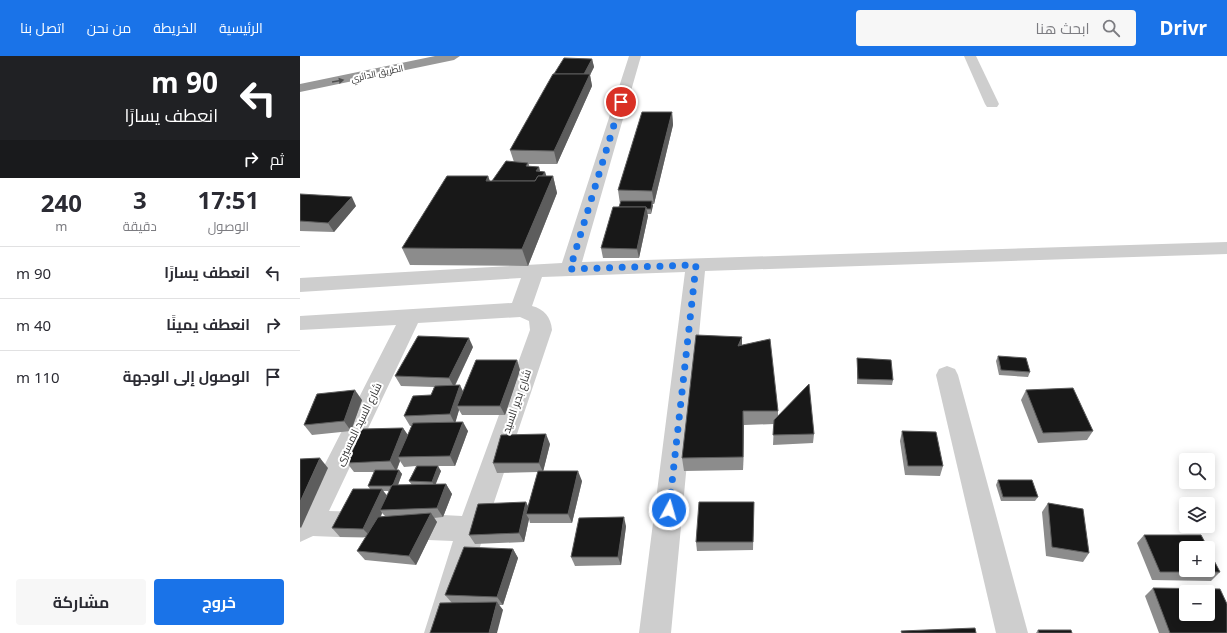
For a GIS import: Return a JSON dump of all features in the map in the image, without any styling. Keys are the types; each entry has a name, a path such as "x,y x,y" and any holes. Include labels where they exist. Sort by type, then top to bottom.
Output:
{"highway":[{"name":"الطريق الدائري","path":"300,76 402,56"},
{"name":"الطريق الدائري","path":"300,88 454,56"}],"street":[{"path":"570,269 635,56"},
{"path":"970,56 992,104"},
{"path":"300,285 570,269 1227,248"},
{"path":"655,633 696,265"},
{"path":"300,323 520,310 534,271"},
{"name":"شارع بدير السيد","path":"440,633 470,529 541,330 541,322 538,316 530,312 520,310"},
{"name":"شارع السيد المسيرى","path":"304,526 411,316"},
{"path":"947,375 1012,633"},
{"path":"304,526 470,529"}],"building":[{"path":"564,58 592,59 584,74 554,74"},
{"path":"553,74 590,74 554,151 510,150"},
{"path":"642,112 672,112 652,191 618,190"},
{"path":"506,161 528,163 526,166 539,167 536,171 545,172 542,176 538,176 535,181 492,181"},
{"path":"447,176 488,176 486,181 535,181 538,176 553,176 522,249 402,248"},
{"path":"300,194 352,197 328,223 300,221"},
{"path":"621,201 652,201 651,209 647,209 646,207 619,207"},
{"path":"613,207 646,207 637,249 601,248"},
{"path":"696,335 742,337 738,346 770,339 778,411 743,411 743,457 682,458"},
{"path":"418,336 469,338 449,378 395,376"},
{"path":"998,356 1026,358 1030,372 1001,370"},
{"path":"857,358 891,360 893,380 858,379"},
{"path":"476,360 517,360 500,406 457,406"},
{"path":"809,384 814,434 773,435 774,420"},
{"path":"460,385 450,414 404,416 413,396 431,395 435,386"},
{"path":"1073,388 1093,431 1043,433 1026,390"},
{"path":"355,390 344,421 304,425 317,394"},
{"path":"463,422 450,456 398,457 413,423"},
{"path":"403,428 390,461 347,463 362,429"},
{"path":"902,431 936,432 943,466 908,466"},
{"path":"546,434 539,463 493,463 501,435"},
{"path":"320,458 300,502 300,459"},
{"path":"417,466 438,466 432,482 409,481"},
{"path":"375,470 399,470 393,485 368,486"},
{"path":"538,471 578,471 568,514 526,514"},
{"path":"998,480 1032,480 1038,497 1003,497"},
{"path":"446,484 437,508 380,510 392,485"},
{"path":"353,489 382,489 363,529 332,528"},
{"path":"526,502 519,533 469,535 478,504"},
{"path":"699,502 754,502 753,542 696,542"},
{"path":"1048,503 1083,509 1089,553 1052,547"},
{"path":"431,513 409,556 357,551 378,517"},
{"path":"624,517 618,557 571,557 579,518"},
{"path":"1144,535 1201,535 1204,541 1179,541 1179,572 1160,572"},
{"path":"464,547 513,549 497,597 445,595"},
{"path":"1215,562 1220,572 1215,572"},
{"path":"1153,588 1179,588 1179,621 1215,621 1215,589 1220,589 1227,604 1227,633 1170,633"},
{"path":"497,602 489,633 430,633 440,603"},
{"path":"975,628 976,633 902,633 901,631"},
{"path":"1038,630 1071,630 1072,633 1039,633"}],"route":[{"path":"621,102 570,269 696,265 669,510"}]}
